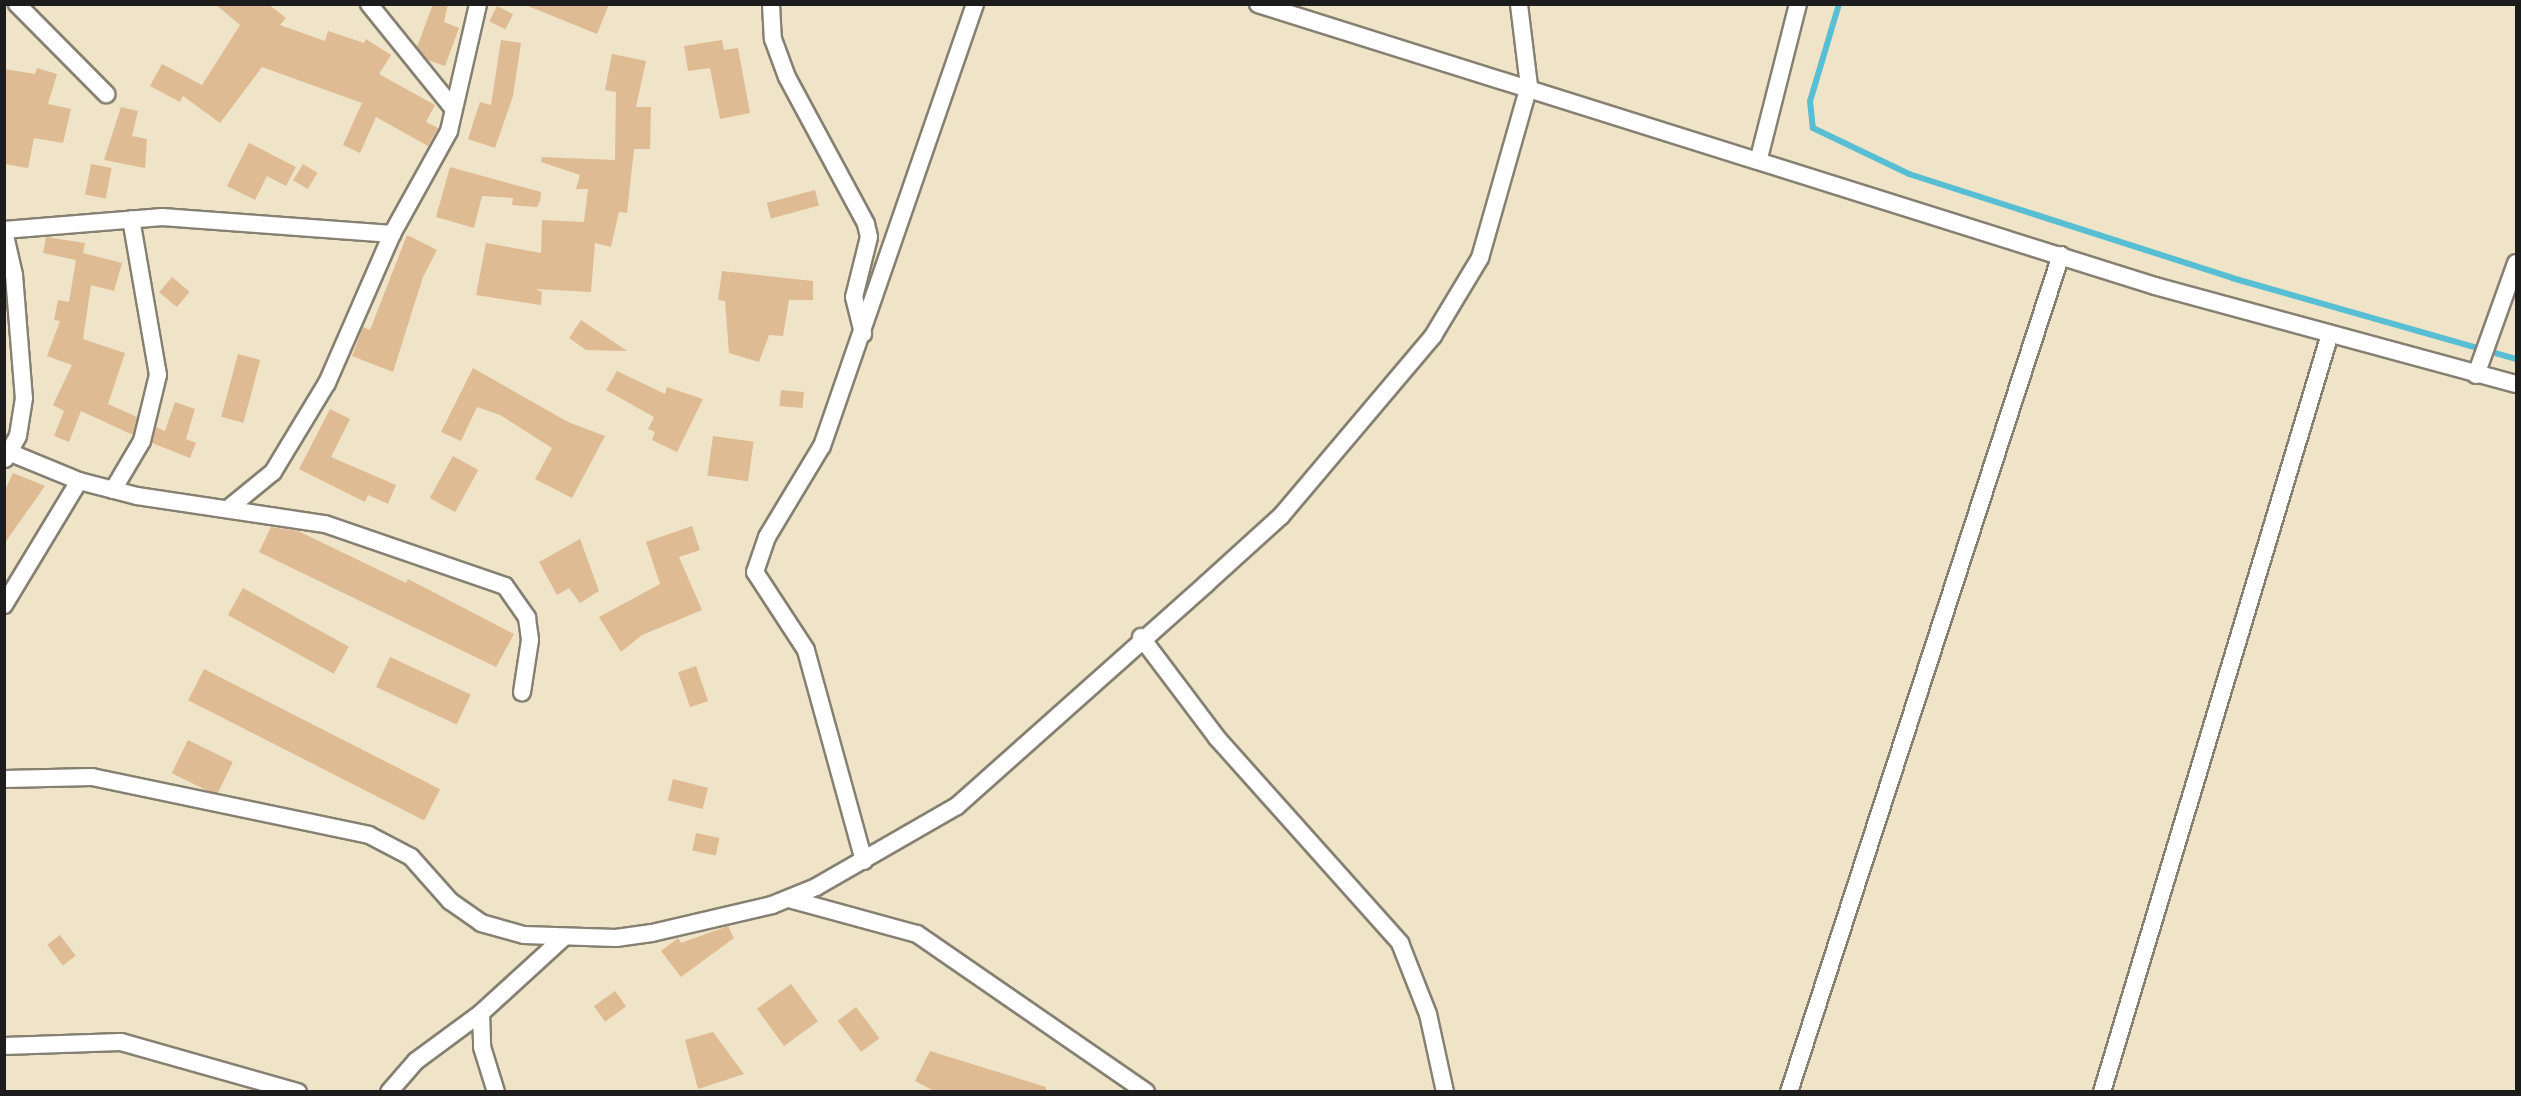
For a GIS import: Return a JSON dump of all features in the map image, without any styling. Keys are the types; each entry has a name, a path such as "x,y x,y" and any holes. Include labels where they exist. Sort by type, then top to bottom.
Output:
{"street":[{"path":"17,4 106,94"},
{"path":"369,4 453,108"},
{"path":"229,508 273,472 296,442 392,234 438,154 453,108 478,4"},
{"path":"771,4 773,39 787,77 866,224 869,237 854,297 863,334"},
{"path":"864,861 806,650 755,573 767,537 822,446 863,334 975,4"},
{"path":"1258,4 1529,86 2061,255 2330,334 2476,375 2517,384"},
{"path":"4,779 92,777 369,835 411,857 450,901 481,923 563,938 652,933 789,898 864,861 957,806 1141,637 1281,516 1433,336 1480,258 1529,86 1519,4"},
{"path":"1759,158 1798,4"},
{"path":"392,234 232,218 131,219 4,231 14,275 24,398 8,456 79,481 113,490 325,524 505,586 527,618 530,640 522,692"},
{"path":"113,490 142,441 158,375 131,219"},
{"path":"1789,1092 2061,255"},
{"path":"2476,375 2517,263"},
{"path":"2102,1092 2330,334"},
{"path":"4,605 79,481"},
{"path":"1141,637 1217,738 1400,944 1428,1014 1445,1092"},
{"path":"789,898 918,934 1146,1092"},
{"path":"389,1092 416,1061 481,1013 563,938"},
{"path":"481,1013 482,1047 496,1092"},
{"path":"4,1046 121,1042 298,1092"}],"building":[{"path":"215,4 268,4 286,18 280,25 325,41 328,31 364,43 366,39 391,55 379,74 435,105 426,122 438,128 428,146 376,117 360,153 343,145 362,103 262,67 220,123 183,96 180,102 150,86 162,64 202,85 240,25"},
{"path":"433,4 448,4 444,22 459,28 445,66 428,60 417,47"},
{"path":"523,4 609,4 597,34"},
{"path":"497,6 513,14 505,29 489,21"},
{"path":"501,40 521,43 513,96 495,148 468,139 480,102 491,105"},
{"path":"722,40 724,50 738,48 750,113 720,119 710,68 688,71 684,46"},
{"path":"612,54 646,61 636,107 651,107 650,149 634,149 627,213 619,212 611,247 595,243 591,292 536,289 542,292 541,305 476,295 486,243 541,253 542,220 584,222 588,189 576,189 580,175 541,162 542,157 615,160 616,92 605,90"},
{"path":"37,68 57,74 48,104 71,109 63,143 34,138 28,168 4,164 4,69 35,74"},
{"path":"121,107 138,111 132,136 147,139 145,168 104,160"},
{"path":"249,143 296,167 286,186 267,176 255,200 227,186"},
{"path":"91,164 112,168 106,198 85,194"},
{"path":"303,164 318,173 308,189 293,180"},
{"path":"450,167 541,192 540,201 537,207 512,205 513,198 482,196 474,228 436,217"},
{"path":"815,190 819,205 771,218 767,203"},
{"path":"407,235 437,250 423,277 393,372 352,356 363,327 370,330"},
{"path":"46,237 85,243 83,253 122,263 114,291 91,285 83,339 125,353 108,404 137,417 133,435 81,411 69,442 54,436 64,411 53,405 72,365 47,356 60,321 54,320 58,300 69,302 76,260 43,253"},
{"path":"722,271 813,281 813,300 789,300 783,336 769,335 759,362 729,353 725,301 718,300"},
{"path":"172,277 190,292 177,307 159,292"},
{"path":"581,320 627,351 586,350 569,338"},
{"path":"238,354 260,360 243,423 221,417"},
{"path":"473,368 568,422 605,436 572,498 535,479 552,448 500,415 477,407 461,441 441,432"},
{"path":"617,371 665,394 667,387 703,399 677,452 652,440 655,432 648,429 654,417 606,390"},
{"path":"781,390 804,392 803,408 780,406"},
{"path":"175,402 195,409 186,439 196,443 190,458 152,443 156,427 165,431"},
{"path":"330,409 350,419 331,457 396,485 388,504 368,495 365,502 299,469"},
{"path":"713,436 754,442 748,481 707,476"},
{"path":"453,456 478,470 455,512 430,498"},
{"path":"13,473 45,486 4,544 4,492"},
{"path":"692,526 700,550 679,557 702,610 642,635 621,652 599,617 660,584 646,542"},
{"path":"271,527 298,531 406,583 408,579 514,634 496,667 259,552"},
{"path":"580,539 599,591 580,603 569,588 557,595 539,562"},
{"path":"243,588 349,647 334,674 228,615"},
{"path":"390,657 471,695 457,725 376,687"},
{"path":"696,666 708,701 690,707 678,672"},
{"path":"204,669 440,789 424,820 188,700"},
{"path":"188,740 233,762 217,795 172,773"},
{"path":"673,779 708,788 703,809 668,800"},
{"path":"696,833 719,838 716,856 692,851"},
{"path":"728,926 734,938 681,977 661,951 678,938 681,943"},
{"path":"60,935 76,956 63,965 47,945"},
{"path":"791,984 818,1021 784,1046 757,1009"},
{"path":"615,991 626,1006 605,1022 594,1006"},
{"path":"856,1007 879,1038 861,1052 838,1021"},
{"path":"713,1032 744,1074 698,1089 685,1040"},
{"path":"930,1051 1046,1087 1046,1092 936,1092 915,1081"}],"waterway":[{"path":"1839,4 1810,101 1813,128 1909,174 2232,278 2516,359"}]}
